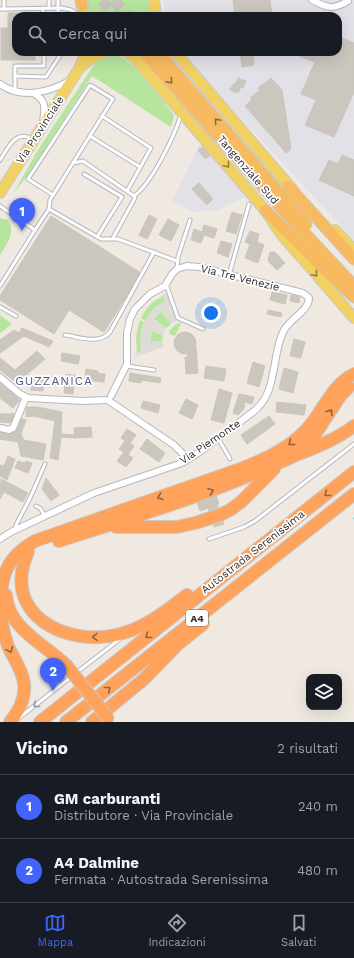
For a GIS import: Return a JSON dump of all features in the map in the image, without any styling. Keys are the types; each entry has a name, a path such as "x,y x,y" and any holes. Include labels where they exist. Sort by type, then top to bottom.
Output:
{"highway":[{"name":"Tangenziale Sud","path":"148,56 293,221 354,286"},
{"name":"Tangenziale Sud","path":"161,56 302,220 354,276"},
{"path":"288,186 354,259"},
{"path":"265,210 329,274 354,296"},
{"path":"109,720 67,666 21,628 13,616 8,608 6,596 9,569 25,547 35,542 269,458 282,450 306,431 328,398 339,386 354,374"},
{"path":"94,530 121,527 177,527 195,524 230,510 271,471 308,441 326,419 341,395 354,384"},
{"path":"10,722 21,704 24,687 22,675 5,638 0,604 1,585 4,575 16,561 28,552 219,488 284,461 336,437 354,426"},
{"name":"Autostrada Serenissima","path":"40,722 354,472"},
{"name":"Autostrada Serenissima","path":"66,722 354,494"},
{"path":"92,722 144,679 183,640 274,567 328,515"},
{"path":"28,552 17,569 13,585 16,602 21,609 30,617 52,630 82,637 109,637 134,630 156,618 247,549 299,516"}],"main road":[{"path":"154,0 156,12"},
{"path":"81,12 82,2"},
{"name":"Via Provinciale","path":"1,190 74,78 84,56"},
{"path":"80,67 96,56"},
{"path":"133,56 265,210 281,234 354,318"},
{"path":"178,56 288,186 317,212 354,250"}],"street":[{"path":"312,0 331,8 350,2"},
{"path":"0,84 14,92 49,91 74,78"},
{"path":"33,92 41,97 45,105 43,126"},
{"name":"Via Tre Venezie","path":"178,269 185,266 193,266 303,293 309,298"},
{"path":"110,399 128,360 127,333 133,314 146,297 166,284 171,275 178,269"},
{"name":"Via Piemonte","path":"1,538 99,491 185,461 255,410 264,400 270,384 282,334 290,321 306,307 309,298"},
{"path":"0,377 20,394 26,397 83,401 110,399 118,407 174,445 184,455 185,461"},
{"path":"0,428 9,430 13,428 26,397"}],"lane":[{"path":"4,0 2,9 58,8 74,12"},
{"path":"49,0 49,8"},
{"path":"58,0 58,12"},
{"path":"14,92 15,66 44,66 44,56"},
{"path":"15,76 46,77 59,56"},
{"path":"0,286 49,209 50,200 113,99 90,85 28,178 53,195"},
{"path":"113,238 135,198 134,196 140,192 158,165 176,128 181,113"},
{"path":"102,116 151,148 127,191"},
{"path":"0,160 11,143 17,137 24,136 34,140"},
{"path":"90,136 140,167"},
{"path":"73,163 83,161 134,196"},
{"path":"84,174 122,197 97,237"},
{"path":"229,275 249,204"},
{"path":"0,206 35,230"},
{"path":"49,209 101,239 118,239 177,261"},
{"path":"178,269 177,261 190,220"},
{"path":"65,335 96,339 106,336 110,332 154,252"},
{"path":"166,284 178,318 203,329"},
{"path":"0,307 16,316"},
{"path":"126,366 154,370"},
{"path":"218,438 230,459"},
{"path":"209,539 244,528 354,444"},
{"path":"15,531 16,525 45,464"},
{"path":"36,506 40,508 45,516"},
{"path":"14,722 110,646 134,630"}],"shaded area":[{"path":"164,0 354,0 354,240 183,56 342,56 342,12 164,12"},
{"path":"201,142 247,196 218,210 193,212 172,201"},
{"path":"167,293 177,321 171,324 161,311 154,320 166,328 163,335 152,331 150,341 162,341 164,347 135,357 135,354 141,352 140,337 145,321 154,308 165,301 162,294"}],"green space":[{"path":"87,0 149,0 151,11 151,12 86,12"},
{"path":"119,56 131,64 156,91 174,115 171,127 92,76 29,173 13,194 38,150 93,66 101,58"},
{"path":"0,218 8,220 11,233 10,238 0,255"},
{"path":"163,296 165,301 154,308 145,321 141,318 150,305"},
{"path":"161,311 171,324 166,328 154,319"},
{"path":"0,315 12,324 0,333"},
{"path":"140,320 144,322 141,332 142,352 137,353 136,336"},
{"path":"182,322 175,336 170,334 169,331 175,325"},
{"path":"152,331 163,335 162,341 150,341"}],"building":[{"path":"233,0 270,0 272,12 234,12"},
{"path":"8,13 12,13 12,56 35,56 35,60 1,60 1,28 8,28"},
{"path":"342,38 354,43 354,92 334,137 305,125 316,100 301,94 315,62 299,56 342,56"},
{"path":"241,56 253,56 254,65 242,67"},
{"path":"238,78 246,81 243,88 241,87 238,93 230,90"},
{"path":"271,78 282,90 291,149 286,153 245,106 252,99 251,97 260,90 258,88"},
{"path":"204,146 211,155 205,159 198,150"},
{"path":"342,155 354,160 354,196 319,180 329,160 338,164"},
{"path":"199,183 213,199 207,205 192,189"},
{"path":"232,212 242,215 236,234 226,231"},
{"path":"149,215 157,219 147,239 139,235"},
{"path":"51,216 141,273 104,332 69,310 54,334 0,300 0,296"},
{"path":"168,219 179,225 171,241 159,235"},
{"path":"204,225 217,229 214,238 204,235 201,243 191,240 194,229 202,232"},
{"path":"250,231 259,234 257,242 264,245 258,263 245,258 250,244 245,242"},
{"path":"221,241 232,244 228,257 217,253"},
{"path":"270,252 275,252 285,263 277,270 268,261"},
{"path":"272,292 287,295 285,304 270,300"},
{"path":"291,295 300,297 299,303 290,301"},
{"path":"268,310 282,313 281,317 267,314"},
{"path":"22,328 53,341 49,347 24,336 0,353 0,340 14,330 19,333"},
{"path":"185,332 193,335 196,343 193,351 185,354 177,351 174,343 177,335"},
{"path":"294,339 305,342 301,358 290,356"},
{"path":"196,347 198,373 186,374 185,357 188,357 187,354"},
{"path":"37,351 45,359 17,383 0,370 0,358 15,370"},
{"path":"62,353 80,356 78,364 61,361"},
{"path":"253,362 265,366 259,387 247,383"},
{"path":"206,366 226,369 224,381 204,378"},
{"path":"284,368 298,372 293,393 279,389"},
{"path":"86,369 105,374 104,382 85,380"},
{"path":"130,373 161,378 160,383 142,380 141,383 129,381"},
{"path":"66,374 75,375 73,394 64,393"},
{"path":"32,376 44,377 43,391 31,390"},
{"path":"0,383 20,400 13,408 0,398"},
{"path":"219,389 232,393 224,423 211,420"},
{"path":"239,394 254,397 252,404 245,402 244,409 238,415 233,413"},
{"path":"186,399 198,405 192,419 179,413"},
{"path":"143,401 160,405 158,413 141,408"},
{"path":"277,402 306,405 304,415 276,412"},
{"path":"26,407 37,407 62,412 61,434 75,435 75,438 61,437 58,460 50,458 55,421 34,416 26,417"},
{"path":"13,413 17,417 13,423 0,422 0,414"},
{"path":"269,416 275,424 247,444 241,435"},
{"path":"20,418 26,420 21,434 24,440 46,444 43,460 21,456 18,442 0,439 0,431 13,433"},
{"path":"91,427 92,437 75,438 74,428"},
{"path":"127,429 136,435 130,443 134,446 128,455 133,458 126,467 117,461 124,452 119,449 125,441 121,438"},
{"path":"147,439 165,453 159,462 140,449"},
{"path":"8,456 15,459 7,480 0,476 0,465 4,466"},
{"path":"18,461 32,463 28,473 15,468"},
{"path":"46,478 59,495 51,501 42,489"},
{"path":"1,479 28,493 23,502 4,492 0,499"},
{"path":"216,495 219,504 200,511 197,502"},
{"path":"217,504 224,524 214,527 208,507"}],"tunnel":[{"path":"102,0 112,12"},
{"path":"114,0 124,12"}],"place":[{"name":"GM carburanti","path":"22,231"},
{"name":"A4 Dalmine","path":"53,691"}],"district":[{"name":"GUZZANICA","path":"54,381"}]}
